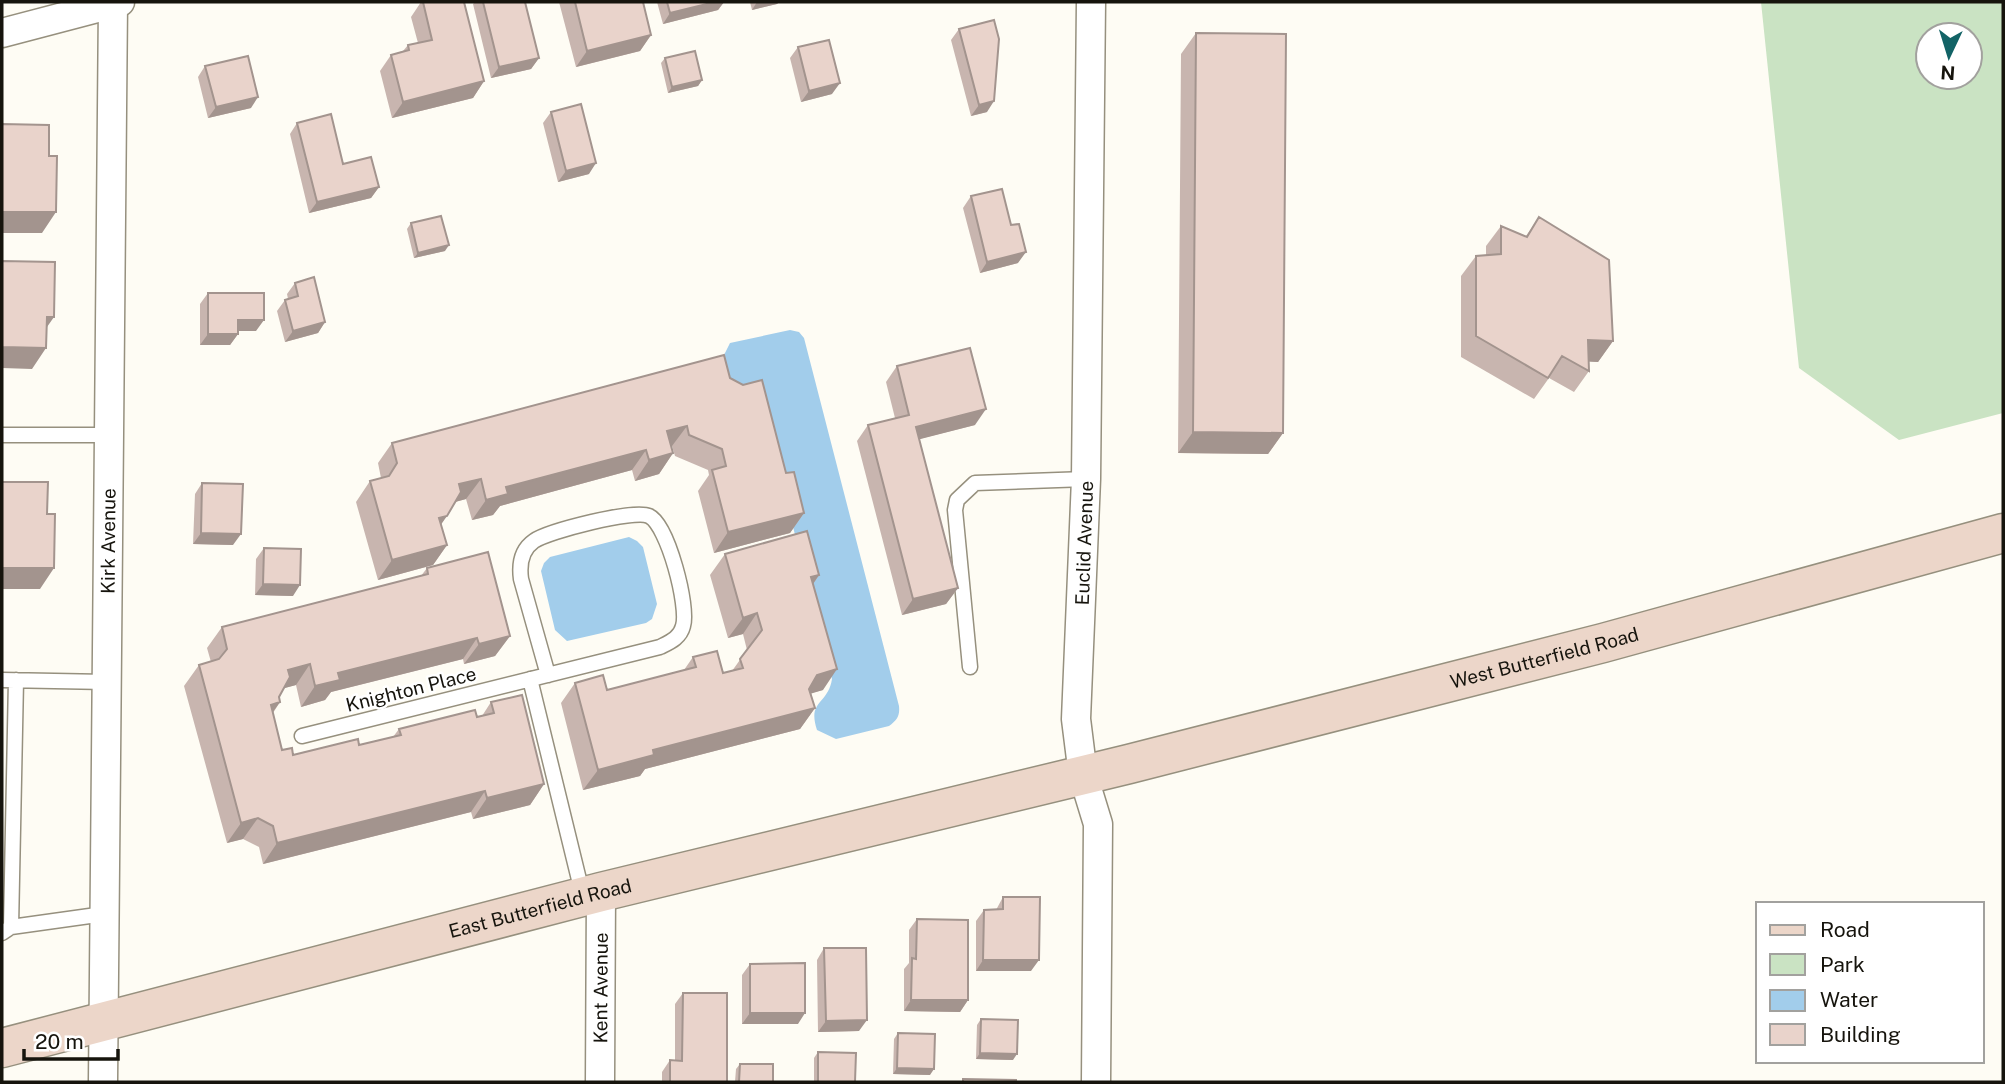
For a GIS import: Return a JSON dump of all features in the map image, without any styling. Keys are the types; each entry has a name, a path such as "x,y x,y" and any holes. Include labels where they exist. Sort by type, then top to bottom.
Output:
{"main road":[{"name":"West Butterfield Road","path":"1083,775 1590,646 2003,533"},
{"name":"East Butterfield Road","path":"2,1048 592,895 1083,775"}],"street":[{"path":"2,33 115,2"},
{"name":"Kirk Avenue","path":"103,1082 107,435 115,2"},
{"name":"Euclid Avenue","path":"1091,2 1086,479 1076,719 1083,775 1098,824 1096,1082"},
{"name":"Kent Avenue","path":"592,895 600,1082"}],"lane":[{"path":"2,435 107,435"},
{"path":"970,667 955,510 957,499 975,484 1086,479"},
{"name":"Knighton Place","path":"302,736 530,679 548,675 660,647 674,640 683,629 686,615 667,541 661,526 648,516 629,514 547,534 533,542 523,553 519,566 521,579 548,675"},
{"path":"530,679 592,895"},
{"path":"104,914 7,930 9,680 107,682"}],"green space":[{"path":"1761,2 2003,2 2003,413 1899,440 1799,368"}],"water":[{"path":"790,330 799,332 804,338 899,706 897,718 889,726 836,739 817,730 816,708 827,694 832,679 761,402 746,386 730,380 723,370 724,355 730,343"},
{"path":"629,537 643,547 657,604 652,619 646,623 567,641 555,630 541,571 544,563 550,557"}],"building":[{"path":"423,2 464,2 484,81 403,102 391,55 409,50 408,45 432,40"},
{"path":"483,2 525,2 539,58 499,67"},
{"path":"575,2 643,2 651,35 587,51"},
{"path":"667,2 715,2 670,13"},
{"path":"994,20 999,39 994,101 979,105 959,29"},
{"path":"1196,33 1286,34 1283,433 1193,432"},
{"path":"829,40 840,83 809,91 798,47"},
{"path":"695,51 702,80 672,87 665,58"},
{"path":"248,56 258,97 216,107 205,66"},
{"path":"581,104 596,163 566,171 551,112"},
{"path":"331,114 343,164 371,157 379,187 317,202 297,123"},
{"path":"2,124 49,125 49,156 57,156 56,212 2,212"},
{"path":"1002,189 1011,225 1019,224 1026,252 987,262 971,196"},
{"path":"441,216 449,245 418,253 411,223"},
{"path":"1539,217 1609,260 1613,341 1588,340 1589,371 1562,356 1548,378 1476,336 1476,256 1501,254 1501,226 1527,237"},
{"path":"2,261 55,262 54,317 47,317 46,348 2,347"},
{"path":"314,277 325,322 293,331 285,300 298,296 295,283"},
{"path":"208,293 264,293 264,320 238,320 238,334 208,334"},
{"path":"970,348 986,409 916,427 958,588 913,599 868,425 909,415 897,366"},
{"path":"724,355 730,378 743,385 762,380 786,473 794,472 804,513 728,532 712,470 726,466 722,449 689,435 687,426 667,431 673,453 649,460 646,450 506,487 508,494 486,500 481,479 459,484 461,492 447,516 439,518 447,545 392,560 370,481 389,476 397,463 392,443"},
{"path":"2,482 48,482 47,514 55,514 54,568 2,568"},
{"path":"202,483 243,484 241,534 201,533"},
{"path":"807,531 819,575 811,577 837,669 817,675 809,689 815,708 653,750 654,755 598,770 575,683 603,675 607,690 696,667 693,657 717,651 723,673 743,668 740,659 762,630 757,613 743,618 725,554"},
{"path":"264,548 301,549 300,585 263,584"},
{"path":"488,552 510,636 479,644 477,638 338,673 340,680 315,686 310,664 288,670 290,677 279,697 280,702 271,705 282,750 292,748 293,755 358,739 359,745 401,735 399,729 475,710 477,717 494,713 491,702 522,695 544,784 487,798 485,791 277,843 273,826 258,818 241,823 199,665 219,659 227,649 222,627 428,574 427,568"},
{"path":"1003,897 1040,897 1039,960 983,960 984,910 1003,909"},
{"path":"917,919 968,920 968,1000 911,1000 912,958 916,959"},
{"path":"824,948 866,948 867,1020 826,1021"},
{"path":"805,963 805,1013 750,1013 750,964"},
{"path":"683,993 727,993 727,1082 670,1082 670,1060 682,1061"},
{"path":"981,1019 1018,1020 1017,1054 980,1053"},
{"path":"898,1033 935,1034 934,1069 897,1068"},
{"path":"818,1052 856,1053 855,1082 818,1082"},
{"path":"740,1064 773,1064 773,1082 739,1082"},
{"path":"963,1079 1016,1080 1016,1082 963,1082"}]}
